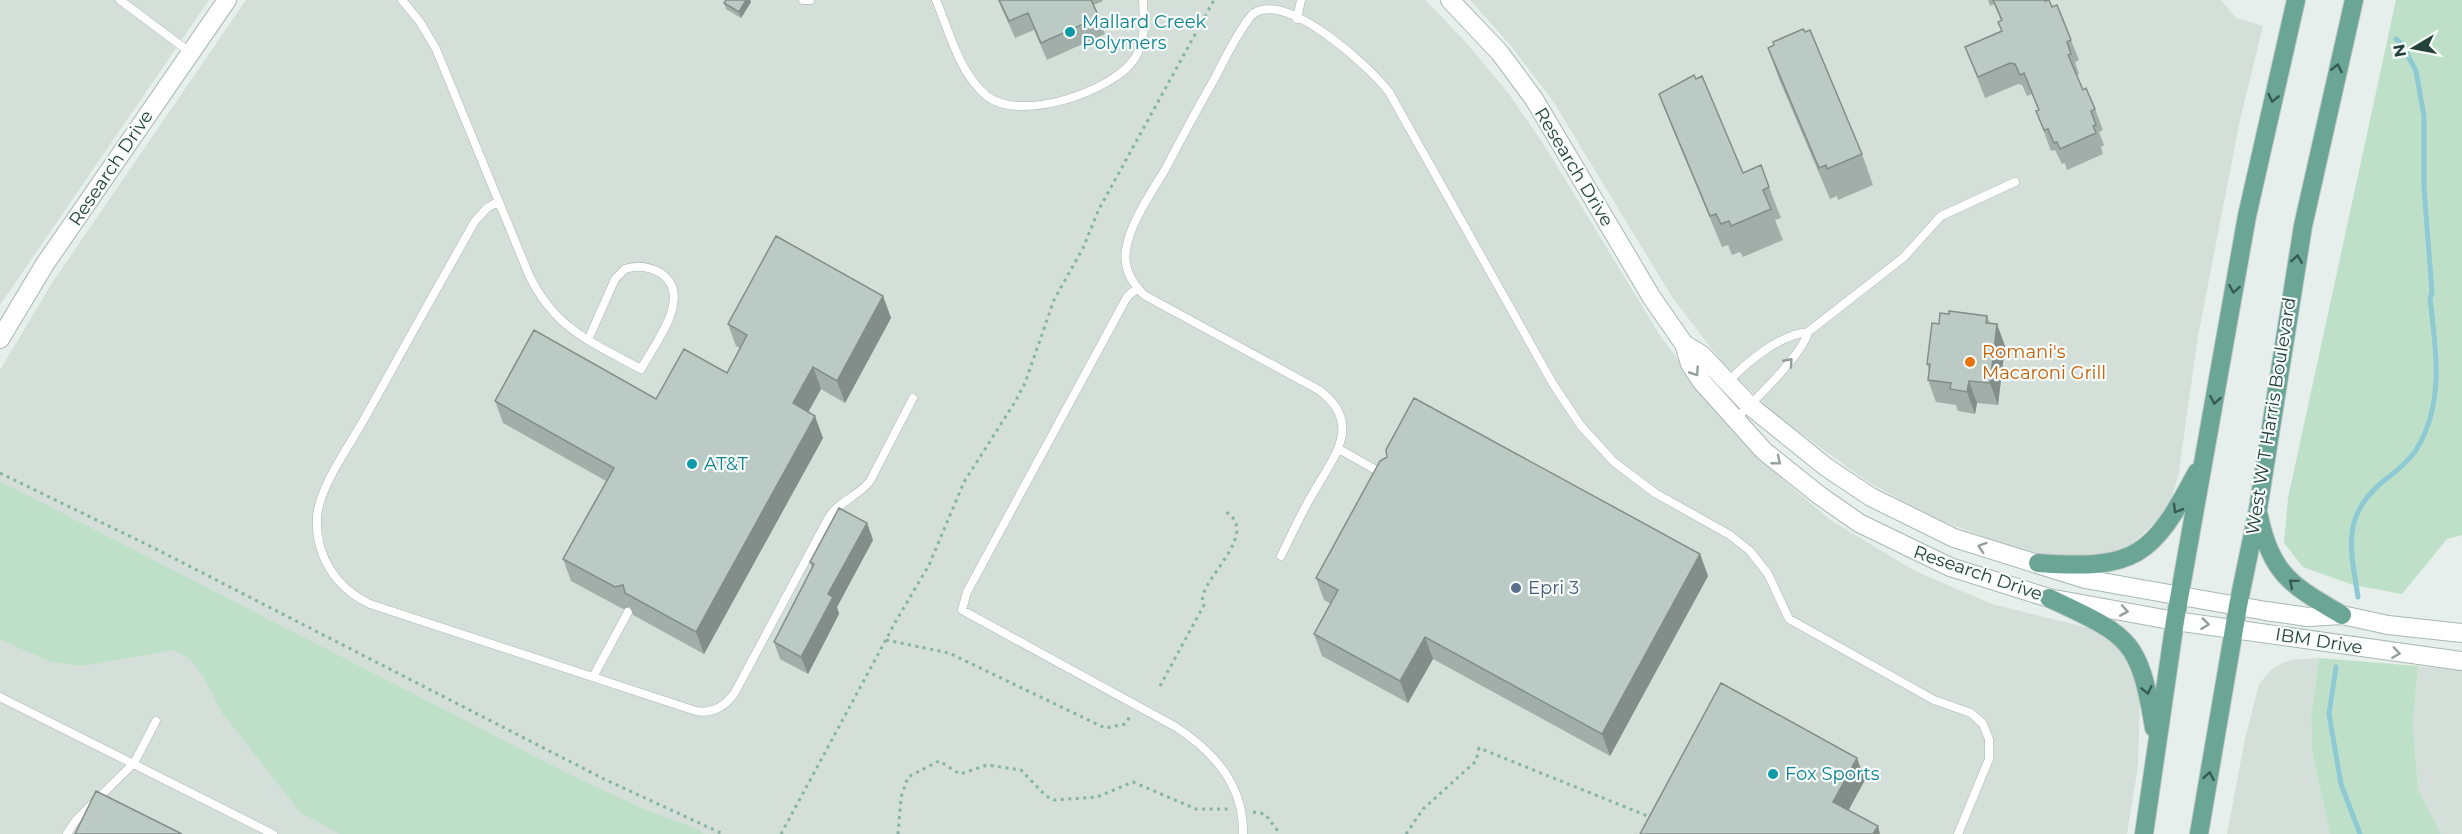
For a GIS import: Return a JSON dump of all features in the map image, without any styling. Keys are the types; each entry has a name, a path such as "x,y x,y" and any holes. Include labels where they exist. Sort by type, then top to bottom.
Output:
{"main road":[{"path":"2144,834 2175,621 2247,216 2296,0"},
{"name":"West W T Harris Boulevard","path":"2199,834 2234,628 2258,509 2303,226 2354,0"},
{"path":"2038,563 2083,566 2108,564 2144,548 2160,535 2175,513 2204,457"},
{"path":"2258,509 2263,534 2277,569 2294,585 2342,615"},
{"path":"2049,598 2109,628 2124,639 2143,670 2157,745"}],"street":[{"name":"Research Drive","path":"0,339 45,264 227,0"},
{"name":"Research Drive","path":"1450,0 1500,53 1534,99 1652,298 1684,345 1690,364 1713,396 1773,458 1818,495 1859,523 1950,567 2049,598 2175,621"},
{"name":"Research Drive","path":"1684,345 1702,355 1749,405 1817,460 1871,497 1954,538 2085,579 2180,595"},
{"name":"IBM Drive","path":"2180,595 2308,617 2342,615 2420,630 2462,633"},
{"name":"IBM Drive","path":"2175,621 2462,661"}],"lane":[{"path":"120,0 191,52"},
{"path":"402,0 420,22 436,49 529,275 544,302 560,321 588,340 641,369 675,304 674,291 665,277 639,266 630,267 619,273 588,340"},
{"path":"803,0 810,0"},
{"path":"936,0 974,83 995,101 1019,105 1047,103 1080,95 1121,74 1133,61 1142,45 1143,0"},
{"path":"1271,9 1272,0"},
{"path":"1297,19 1301,0"},
{"path":"1281,556 1343,441 1342,424 1334,405 1323,393 1150,299 1137,288 1126,268 1125,252 1140,215 1248,20 1256,12 1271,9 1297,19 1347,49 1364,63 1389,92 1553,384 1581,426 1600,447 1655,493 1723,531 1750,551 1768,574 1790,619 1934,700 1971,713 1983,724 1989,740 1989,759 1958,834"},
{"path":"1713,396 1740,369 1763,352 1797,334 1808,332 1904,257 1941,216 2015,182"},
{"path":"499,201 487,208 475,221 339,463 320,504 318,542 329,568 349,592 370,604 696,711 713,711 729,701 834,509 863,491 870,481 913,398"},
{"path":"1137,288 1130,294 1116,318 967,592 962,606 970,616 1176,727 1211,754 1237,794 1242,811 1243,834"},
{"path":"1735,420 1795,356 1808,332"},
{"path":"1340,449 1390,477"},
{"path":"593,677 628,612"},
{"path":"0,697 273,834"},
{"path":"66,834 76,820 134,763 156,721"}],"path":[{"path":"782,834 929,565 964,482 1020,392 1054,300 1089,234 1099,209 1214,0"},
{"path":"0,473 154,548 604,779 723,834"},
{"path":"1160,687 1204,605 1203,596 1230,550 1236,535 1236,525 1227,510"},
{"path":"886,640 949,653 1105,728 1125,724 1136,705"},
{"path":"1406,834 1418,814 1476,761 1479,748 1650,817"},
{"path":"898,834 901,797 908,777 939,761 960,774 987,765 1022,770 1046,796 1054,800 1097,797 1133,782 1196,809 1230,810"},
{"path":"1253,812 1265,814 1280,834"}],"shaded area":[{"path":"0,0 209,0 0,305"},
{"path":"246,0 1425,0 1464,40 1509,94 1546,148 1661,337 1713,406 1771,469 1829,519 1915,571 1992,604 2089,628 2107,637 2122,651 2132,666 2140,697 2138,766 2127,834 0,834 0,370 52,283"},
{"path":"1470,0 2221,0 2236,18 2263,26 2240,120 2198,336 2178,478 2171,498 2159,518 2128,548 2109,557 2046,558 1927,515 1867,481 1783,421 1728,370 1672,297 1553,101 1511,46"},
{"path":"2319,658 2311,717 2312,751 2330,834 2227,834 2245,739 2259,684 2271,670 2281,664 2291,660"},
{"path":"2418,666 2462,670 2462,834 2441,834 2418,789 2413,724"}],"green space":[{"path":"2396,0 2462,0 2462,535 2447,539 2402,594 2353,585 2303,567 2284,543 2288,498"},
{"path":"0,481 571,775 648,811 698,829 704,834 340,834 301,813 222,713 205,679 190,659 173,650 83,666 52,662 0,640"},
{"path":"2319,658 2418,666 2413,724 2418,789 2441,834 2330,834 2312,751 2311,717"}],"building":[{"path":"726,0 746,0 739,12 724,3"},
{"path":"999,0 1091,0 1099,17 1041,43 1028,13 1009,21"},
{"path":"1993,0 2049,0 2052,7 2057,5 2071,40 2067,42 2071,54 2068,55 2083,90 2086,88 2095,109 2091,111 2096,133 2060,149 2057,142 2054,143 2048,129 2044,130 2036,111 2039,110 2024,73 2020,75 2015,64 2010,63 1978,77 1965,47 2002,31 1998,22 2002,20"},
{"path":"1803,29 1805,32 1810,30 1862,154 1827,169 1826,165 1819,168 1768,48 1774,45 1773,42"},
{"path":"1694,75 1696,79 1702,76 1743,173 1761,165 1769,187 1763,190 1771,209 1731,226 1729,221 1721,224 1716,214 1710,216 1659,94"},
{"name":"AT&T","path":"776,236 883,296 837,381 813,367 793,403 815,416 696,632 625,593 623,585 615,587 563,559 614,468 495,401 534,330 656,399 684,349 727,373 747,335 728,324"},
{"path":"1949,311 1987,316 1986,323 1997,324 1990,383 1969,381 1967,392 1950,389 1951,383 1928,380 1930,364 1927,364 1932,323 1939,324 1940,313 1949,314"},
{"name":"Epri 3","path":"1414,398 1700,554 1602,734 1425,637 1400,681 1314,634 1338,590 1316,578 1380,461 1387,457 1386,450"},
{"path":"839,508 867,523 828,594 833,597 801,657 774,642 814,564 810,562"},
{"name":"Fox Sports","path":"1721,683 1857,758 1833,802 1878,826 1873,834 1640,834"},
{"path":"96,791 182,834 75,834"}],"waterway":[{"path":"2358,597 2352,550 2354,523 2368,497 2413,455 2425,432 2435,395 2436,357 2430,299 2432,292 2424,188 2424,116 2416,71 2402,44 2396,39"},
{"path":"2336,667 2329,714 2341,784 2360,834"}],"place":[{"name":"Mallard Creek Polymers","path":"1070,32"},
{"name":"Romani's Macaroni Grill","path":"1970,362"},
{"name":"AT&T","path":"692,464"},
{"name":"Epri 3","path":"1516,588"},
{"name":"Fox Sports","path":"1773,774"}]}
